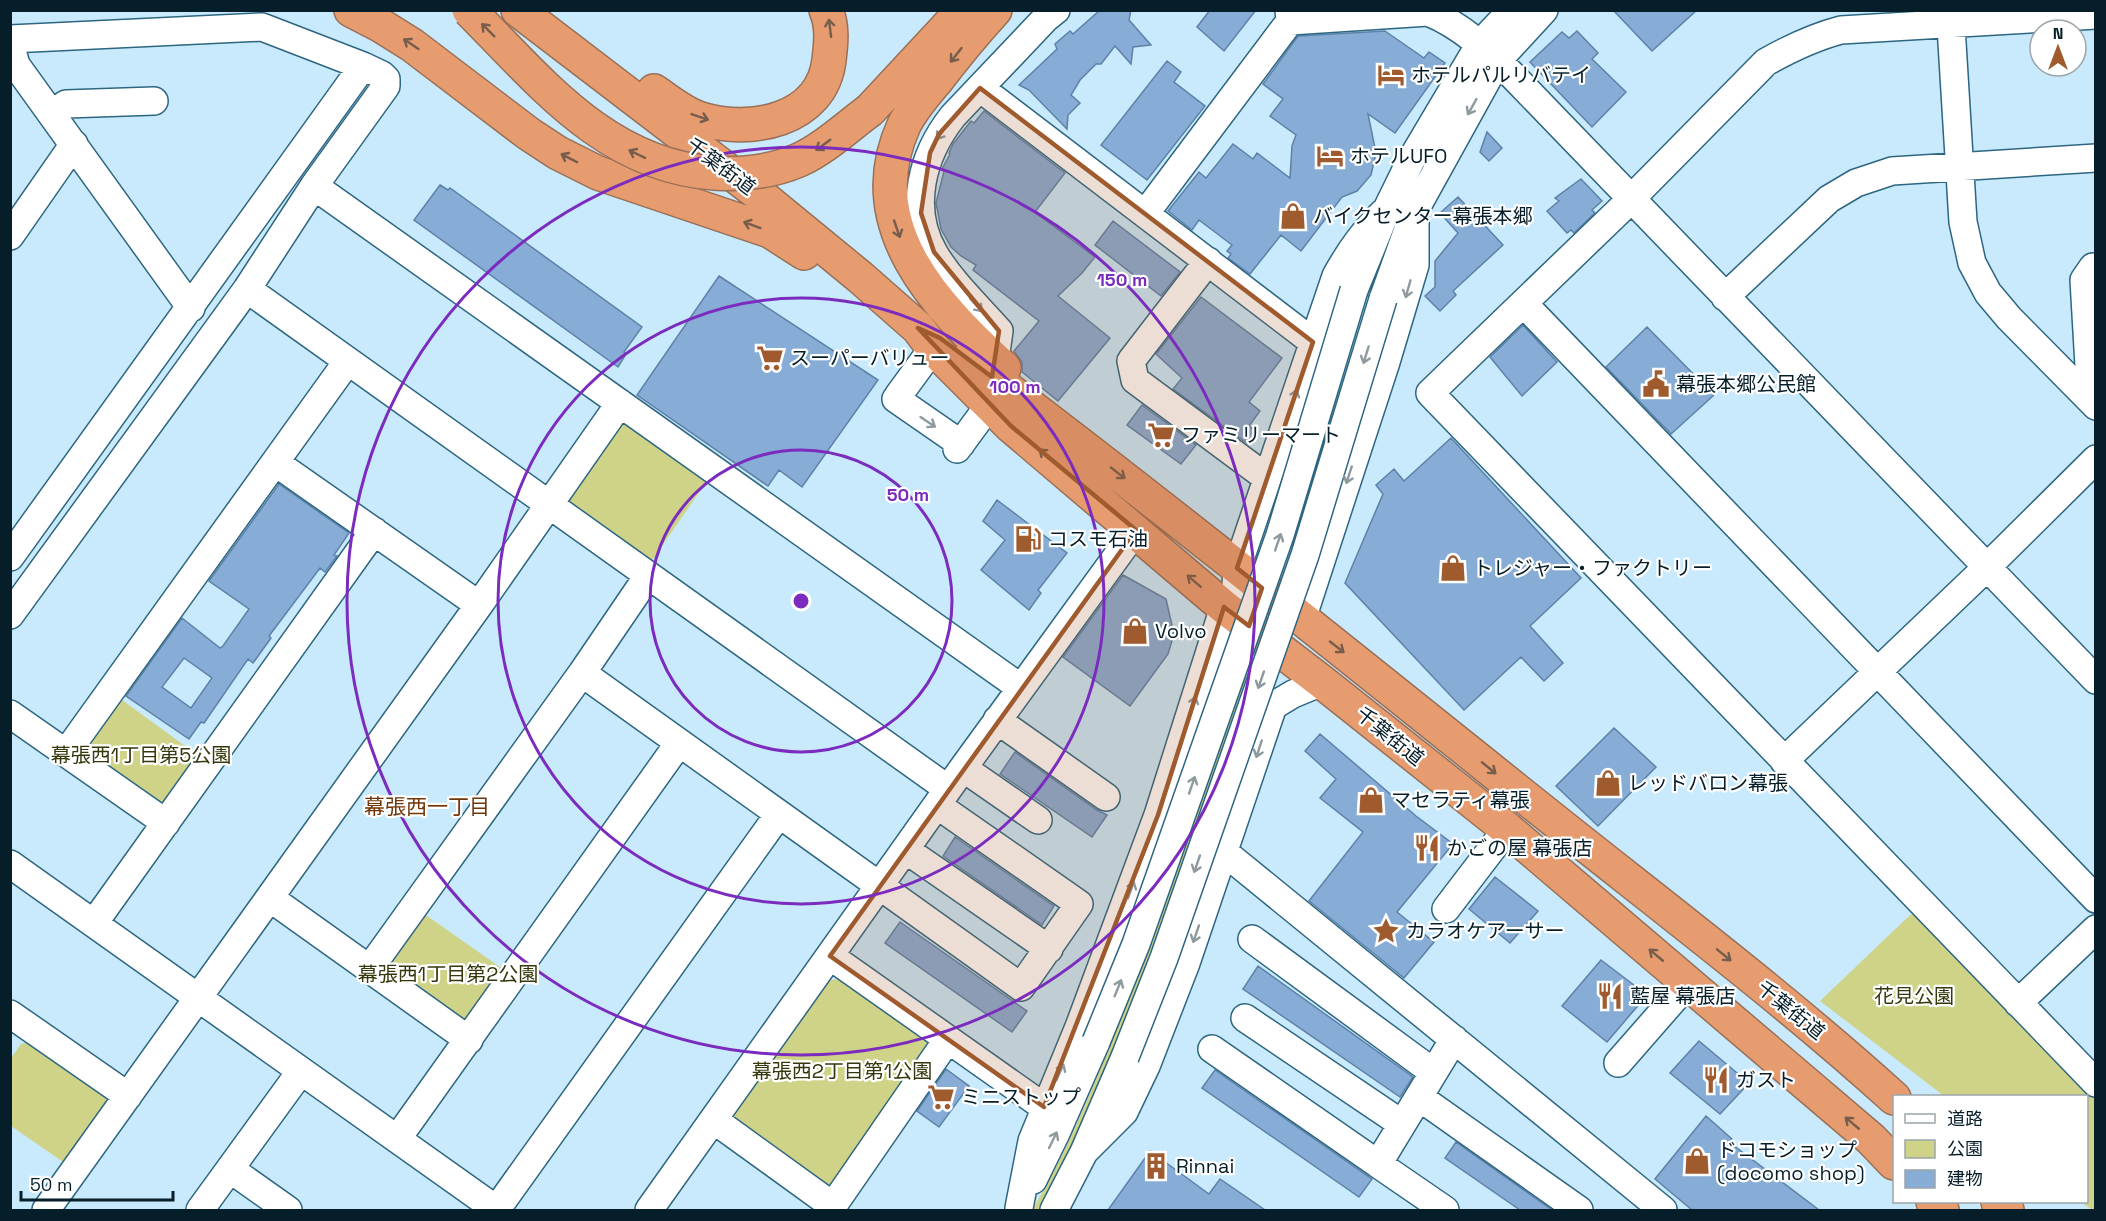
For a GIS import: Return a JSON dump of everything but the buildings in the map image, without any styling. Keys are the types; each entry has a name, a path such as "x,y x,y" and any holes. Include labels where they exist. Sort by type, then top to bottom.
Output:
{"highway":[{"path":"351,10 380,24 412,45 529,134 558,153 598,173 770,231 834,272 860,278"},
{"path":"469,10 561,104 616,143 645,158 674,168 738,175 765,171 798,160 817,149 870,110 963,10"},
{"name":"千葉街道","path":"519,10 760,195 860,278 925,338 1011,426 1224,607 1322,681 1507,829 1871,1139 1893,1162"},
{"path":"525,10 700,119 743,124 766,123 791,115 808,102 823,84 828,66 831,38 826,10"},
{"path":"994,10 905,123 896,145 892,165 890,202 896,230 921,280 951,315 1029,390 1042,414"},
{"name":"千葉街道","path":"925,338 940,338 1042,414 1798,1015 1893,1097"}],"street":[{"path":"995,359 999,331 963,291 934,252 926,233 921,213 924,171 939,134 1056,10"},
{"path":"1018,1209 1056,1133 1136,944 1280,535 1354,290 1387,209 1477,37 1512,10"},
{"path":"1054,1210 1084,1152 1164,958 1305,555 1383,299 1477,37 1544,10"},
{"path":"1145,214 1289,16 1428,12 1443,18 1477,37 2096,680"},
{"path":"2096,15 1950,17 1841,30 1820,35 1766,62 1524,304 1430,393 2096,1083"},
{"path":"1950,17 1965,239 1972,263 1988,292 2010,318 2089,400"},
{"path":"10,615 247,288 314,186 386,86 386,79 363,66 262,27 10,41 16,65 191,308"},
{"path":"10,558 363,66"},
{"path":"980,88 1313,342"},
{"path":"52,114 66,104 154,101"},
{"path":"10,236 74,144"},
{"path":"1725,297 1829,199 1856,183 1892,171 2096,158"},
{"path":"314,186 1021,688"},
{"path":"1256,632 1236,587 1237,568 1336,276 1366,229 1387,209"},
{"path":"1302,619 1386,362 1415,265 1415,210"},
{"path":"1208,261 1131,361 1135,380 1267,478"},
{"path":"2089,400 2084,280 2093,267 2096,267"},
{"path":"247,288 648,576 949,787 1079,904 1021,987 582,673"},
{"path":"1524,304 2096,899"},
{"path":"925,338 897,398 959,447 990,404"},
{"path":"66,753 347,362"},
{"path":"46,1210 479,605 620,403"},
{"path":"1784,761 1986,568 2096,459"},
{"path":"276,462 479,605"},
{"path":"649,1210 949,787 1136,530"},
{"path":"94,923 374,531"},
{"path":"370,968 582,673 648,576"},
{"path":"1018,1209 1032,1141 1044,1107 1080,1027 1158,815 1224,607"},
{"path":"1084,1152 1124,1112 1146,1066 1186,963 1273,706 1322,681"},
{"path":"10,714 166,823"},
{"path":"997,720 1106,797"},
{"path":"397,1139 679,743"},
{"path":"949,787 1038,820"},
{"path":"10,864 496,1210 778,814"},
{"path":"1446,909 1507,829"},
{"path":"906,850 1048,949"},
{"path":"1224,852 1663,1210"},
{"path":"270,898 469,1040"},
{"path":"2018,1003 2096,929"},
{"path":"1252,939 1433,1072"},
{"path":"830,956 1044,1107"},
{"path":"1618,1063 1688,983"},
{"path":"1245,1018 1402,1124"},
{"path":"15,1026 128,1096"},
{"path":"714,1120 831,1208 948,1039"},
{"path":"1378,1164 1454,1039"},
{"path":"1212,1049 1445,1210"},
{"path":"200,1210 300,1071"},
{"path":"1419,1097 1579,1210"},
{"path":"230,1169 288,1210"}],"highlighted area":[{"path":"980,88 1313,342 1237,568 1262,588 1249,626 1224,607 1158,815 1044,1107 830,956 1136,530 1011,426 918,328 940,338 992,377 999,331 934,252 921,213 930,153 939,134"}],"green space":[{"path":"615,422 629,422 709,478 651,562 568,503 566,493"},
{"path":"1243,675 1248,677 1244,688 1246,690 1140,999 1046,1210 1032,1210 1076,1126 1131,993 1181,858"},
{"name":"幕張西1丁目第5公園","path":"118,697 203,759 167,809 83,756 82,745"},
{"name":"幕張西1丁目第2公園","path":"420,911 510,974 472,1026 384,972"},
{"name":"花見公園","path":"1919,913 2095,1096 2095,1210 2082,1203 2088,1203 2088,1095 1943,1095 1820,1001 1910,915"},
{"name":"幕張西2丁目第1公園","path":"841,979 930,1045 831,1193 730,1119 830,980"},
{"path":"34,1041 108,1094 108,1103 66,1164 11,1126 11,1058 21,1044"}],"place":[{"name":"ホテルパルリバテイ","path":"1391,75"},
{"name":"ホテルUFO","path":"1330,156"},
{"name":"バイクセンター幕張本郷","path":"1293,216"},
{"name":"スーパーバリュー","path":"770,358"},
{"name":"幕張本郷公民館","path":"1656,384"},
{"name":"ファミリーマート","path":"1161,435"},
{"name":"コスモ石油","path":"1028,539"},
{"name":"トレジャー・ファクトリー","path":"1453,568"},
{"name":"Volvo","path":"1135,631"},
{"name":"レッドバロン幕張","path":"1608,783"},
{"name":"マセラティ幕張","path":"1371,800"},
{"name":"かごの屋 幕張店","path":"1427,848"},
{"name":"カラオケアーサー","path":"1386,931"},
{"name":"藍屋 幕張店","path":"1610,996"},
{"name":"ガスト","path":"1716,1080"},
{"name":"ミニストップ","path":"941,1097"},
{"name":"ドコモショップ (docomo shop)","path":"1697,1161"},
{"name":"Rinnai","path":"1156,1166"}],"district":[{"name":"幕張西一丁目","path":"427,806"}]}
